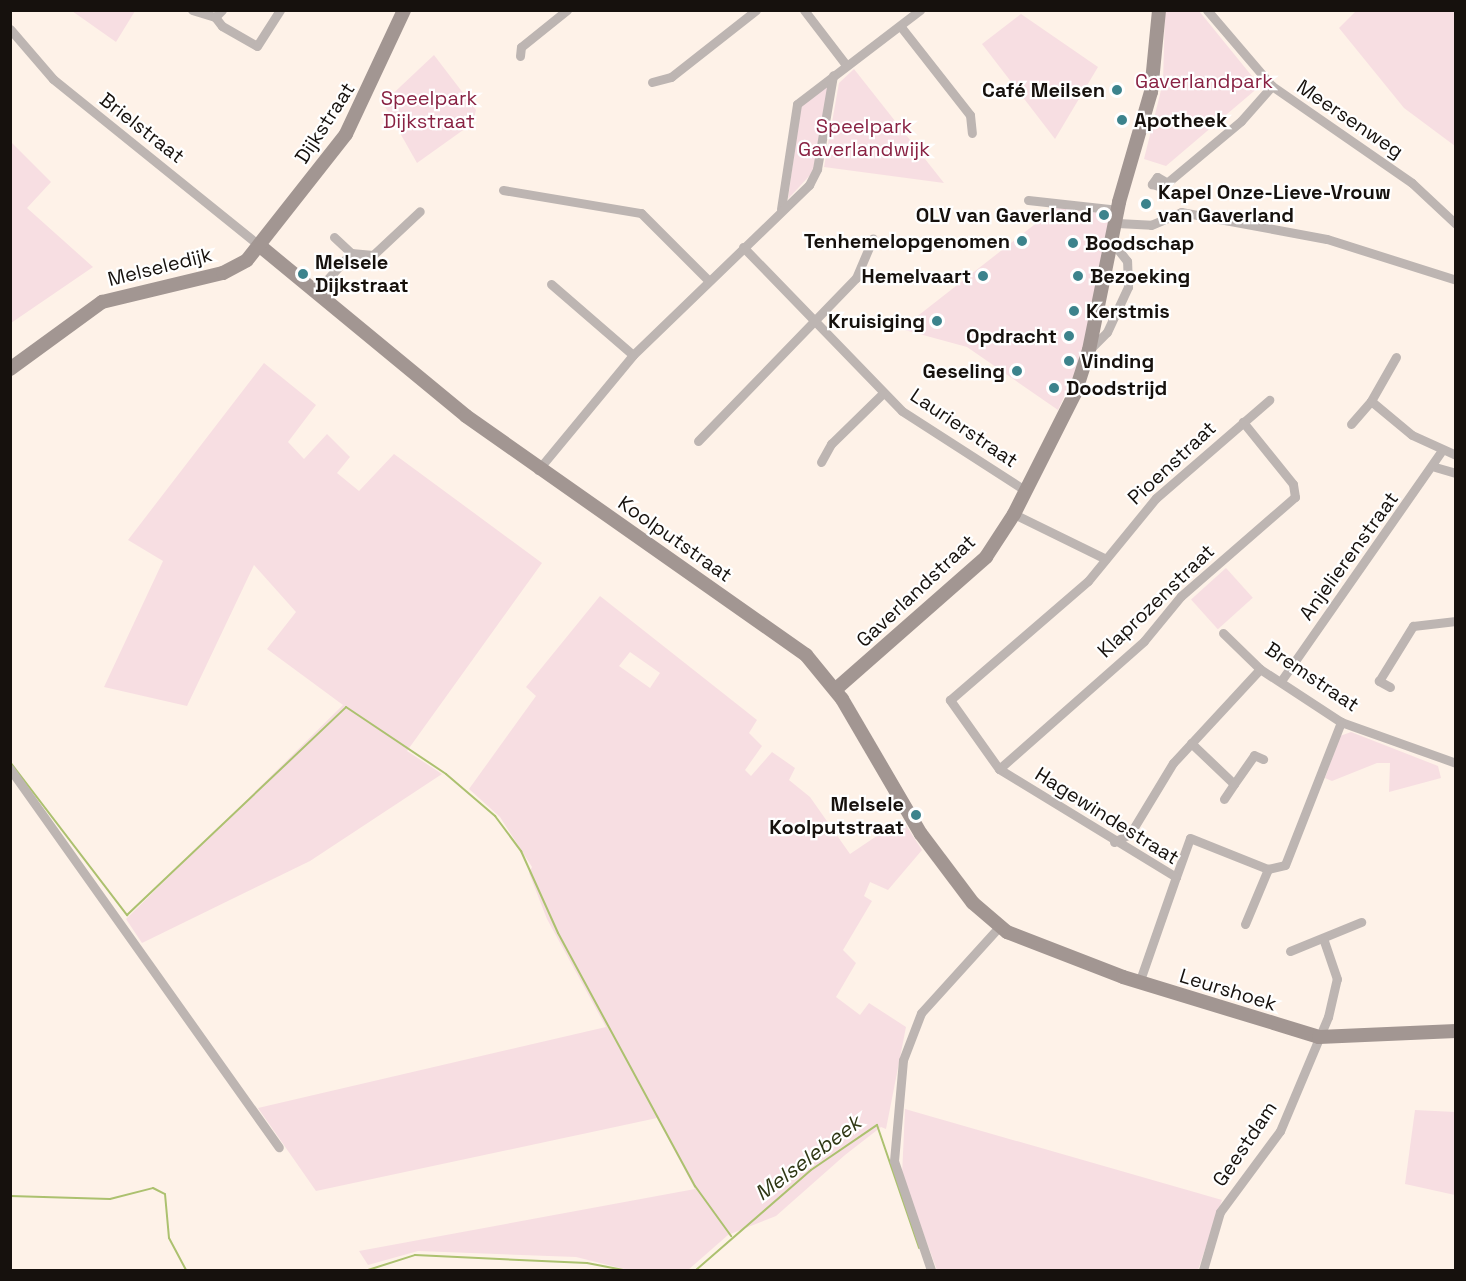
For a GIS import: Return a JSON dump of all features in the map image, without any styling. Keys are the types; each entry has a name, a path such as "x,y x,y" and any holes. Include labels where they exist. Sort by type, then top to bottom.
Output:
{"street":[{"path":"192,10 219,14 257,46 280,10"},
{"name":"Dijkstraat","path":"260,246 356,118 404,10"},
{"path":"520,56 521,47 567,10"},
{"path":"652,82 671,77 756,10"},
{"path":"804,10 846,65"},
{"path":"781,209 797,104 846,65 901,27 920,10"},
{"name":"Gaverlandstraat","path":"836,689 986,557 1014,514 1075,393 1089,351 1117,216 1151,92 1159,10"},
{"name":"Meersenweg","path":"1207,10 1272,86 1412,183 1455,224"},
{"path":"901,27 970,115 972,133"},
{"name":"Brielstraat","path":"10,29 53,79 260,246"},
{"path":"538,470 633,355 707,279 809,185 817,169 833,75"},
{"path":"1164,181 1241,121 1272,86"},
{"path":"503,190 641,213 707,279"},
{"path":"1028,200 1117,216 1143,226 1181,212 1327,238 1455,280"},
{"path":"334,237 351,253 373,255 420,211"},
{"path":"698,441 856,278 873,238"},
{"name":"Gaverlandstraat","path":"1089,351 1107,332 1128,287 1127,261 1112,242"},
{"name":"Koolputstraat","path":"260,246 315,293 538,470 806,655 836,689 916,827 973,903 999,927"},
{"name":"Melseledijk","path":"10,369 102,302 223,273 247,260 260,246"},
{"name":"Laurierstraat","path":"743,246 883,393 912,420 1026,491"},
{"path":"315,293 351,253"},
{"path":"550,284 633,355"},
{"path":"1351,424 1371,401 1396,357"},
{"name":"Laurierstraat","path":"822,462 831,444 883,393"},
{"name":"Pioenstraat","path":"950,700 1088,581 1156,498 1269,400"},
{"path":"1371,401 1406,431 1455,455"},
{"name":"Klaprozenstraat","path":"999,769 1144,641 1181,596 1295,497 1293,484 1243,422"},
{"name":"Anjelierenstraat","path":"1281,681 1435,467 1442,450"},
{"path":"1435,467 1455,473"},
{"path":"1014,514 1106,559"},
{"path":"1390,687 1378,684 1413,626 1455,621"},
{"name":"Bremstraat","path":"1223,633 1260,669 1341,722 1455,763"},
{"path":"1114,842 1130,834 1156,787 1191,743 1260,669"},
{"name":"Hagewindestraat","path":"950,700 999,769 1114,842 1176,878 1139,982"},
{"path":"1176,878 1190,838 1268,868 1280,868 1288,860 1341,722"},
{"path":"1191,743 1234,784"},
{"path":"1224,799 1254,755 1263,759"},
{"path":"10,769 279,1147"},
{"path":"1245,924 1268,868"},
{"path":"1290,951 1361,922"},
{"path":"931,1270 894,1161 903,1060 921,1012 999,927"},
{"name":"Leurshoek","path":"999,927 1040,949 1319,1037 1455,1031"},
{"name":"Geestdam","path":"1203,1270 1220,1212 1280,1131 1319,1037 1337,979 1323,938"}],"green space":[{"path":"72,11 135,11 116,42"},
{"name":"Gaverlandpark","path":"1165,11 1199,11 1260,86 1166,166 1144,159 1163,82"},
{"path":"1356,11 1455,11 1455,146 1404,108 1339,28"},
{"path":"1021,14 1098,67 1055,139 982,44"},
{"name":"Speelpark Dijkstraat","path":"434,55 476,110 473,123 417,163 383,103"},
{"name":"Speelpark Gaverlandwijk","path":"854,69 944,183 824,167 839,83"},
{"path":"823,86 828,87 813,172 788,199 801,104"},
{"path":"10,141 51,182 27,208 93,267 11,323"},
{"path":"1057,207 1111,214 1081,360 1058,410 967,347 901,329"},
{"path":"264,363 316,405 288,442 304,459 327,434 350,457 337,473 359,491 394,454 542,563 407,751 442,774 310,861 142,943 126,919 343,705 267,649 296,612 254,565 187,706 104,687 163,561 128,540"},
{"path":"1226,568 1253,598 1218,629 1191,599"},
{"path":"600,596 757,720 749,733 762,746 745,770 751,776 772,752 795,768 789,780 810,797 850,854 902,819 922,850 888,890 870,882 864,896 872,901 843,950 856,963 836,997 860,1015 869,1003 906,1027 886,1129 881,1127 845,1155 776,1216 728,1235 688,1270 628,1270 576,1257 418,1251 368,1265 359,1251 695,1189 657,1118 316,1191 258,1108 606,1027 547,919 529,873 532,867 500,817 469,789 536,696 526,687","holes":["630,652 660,673 650,688 619,666"]},
{"path":"1351,732 1438,766 1441,778 1389,792 1390,763 1377,763 1332,781 1325,778 1340,736"},
{"path":"905,1109 1222,1200 1198,1270 937,1270 902,1176"},
{"path":"1415,1110 1455,1112 1455,1195 1405,1184"}],"waterway":[{"path":"10,762 127,915 346,707 446,774 495,816 521,851 558,933 695,1186 731,1236"},
{"name":"Melselebeek","path":"696,1270 811,1170 877,1125 919,1248"},
{"name":"Melselebeek","path":"10,1196 110,1199 153,1188 165,1194 169,1238 186,1270"},
{"name":"Melselebeek","path":"368,1270 415,1255 587,1263 623,1270"}],"place":[{"name":"Café Meilsen","path":"1117,90"},
{"name":"Apotheek","path":"1122,120"},
{"name":"Kapel Onze-Lieve-Vrouw van Gaverland","path":"1146,204"},
{"name":"OLV van Gaverland","path":"1104,215"},
{"name":"Tenhemelopgenomen","path":"1022,241"},
{"name":"Boodschap","path":"1073,243"},
{"name":"Melsele Dijkstraat","path":"303,274"},
{"name":"Hemelvaart","path":"983,276"},
{"name":"Bezoeking","path":"1078,276"},
{"name":"Kerstmis","path":"1074,311"},
{"name":"Kruisiging","path":"937,321"},
{"name":"Opdracht","path":"1069,336"},
{"name":"Vinding","path":"1069,361"},
{"name":"Geseling","path":"1017,371"},
{"name":"Doodstrijd","path":"1054,388"},
{"name":"Melsele Koolputstraat","path":"916,815"}]}
